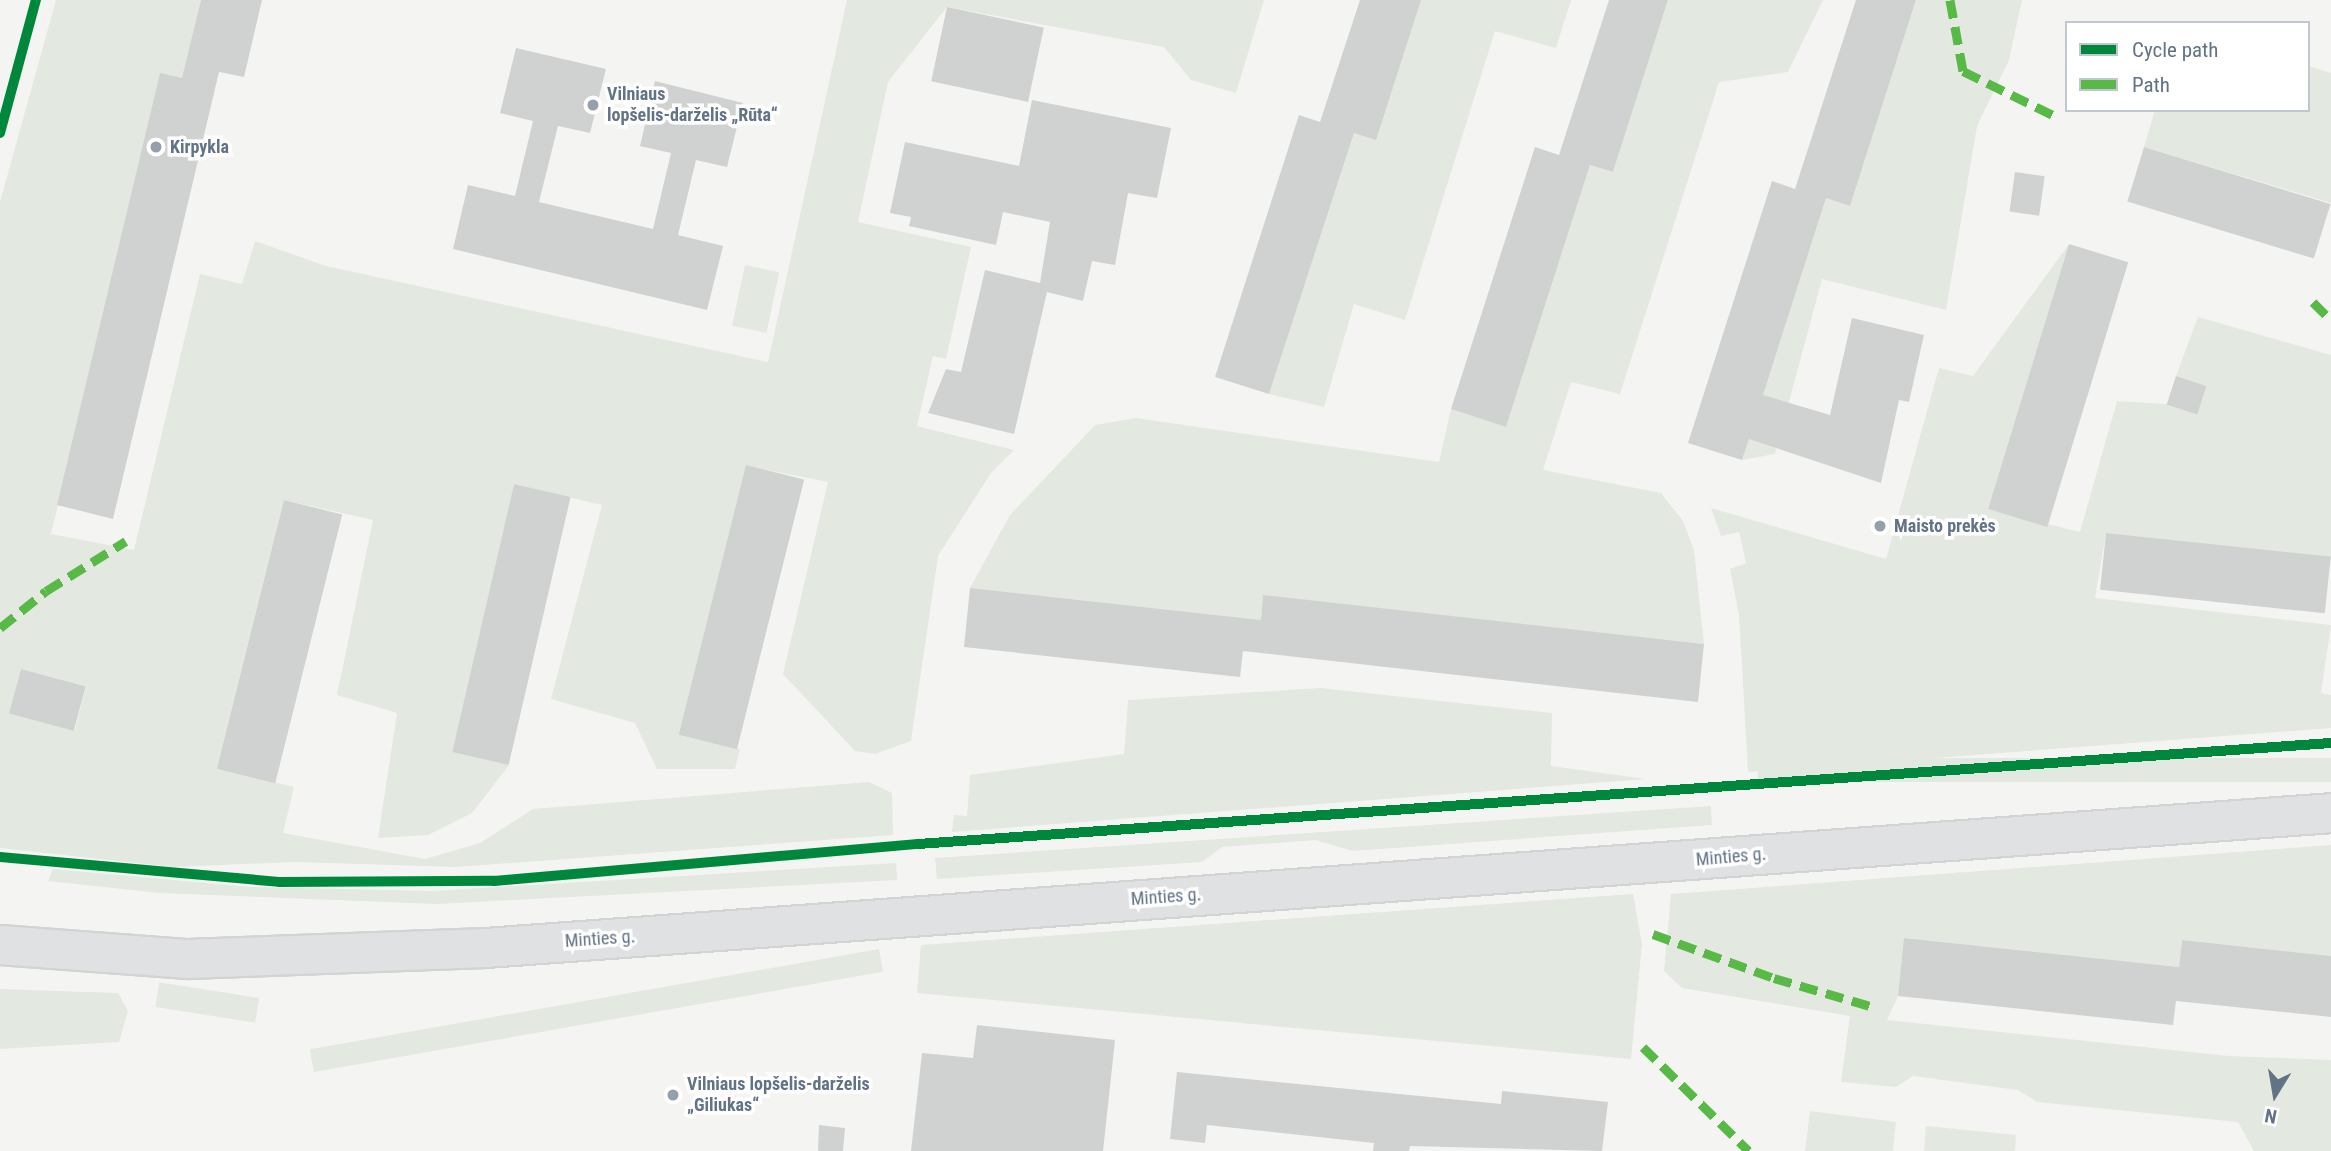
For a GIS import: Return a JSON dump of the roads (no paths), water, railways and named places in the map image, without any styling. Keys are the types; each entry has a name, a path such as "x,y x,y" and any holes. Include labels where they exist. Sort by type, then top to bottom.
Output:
{"main road":[{"name":"Minties g.","path":"0,945 188,959 486,948 2331,813"}],"place":[{"name":"Vilniaus lopšelis-darželis „Rūta“","path":"593,105"},
{"name":"Kirpykla","path":"156,147"},
{"name":"Maisto prekės","path":"1880,526"},
{"name":"Vilniaus lopšelis-darželis „Giliukas“","path":"673,1095"}]}
